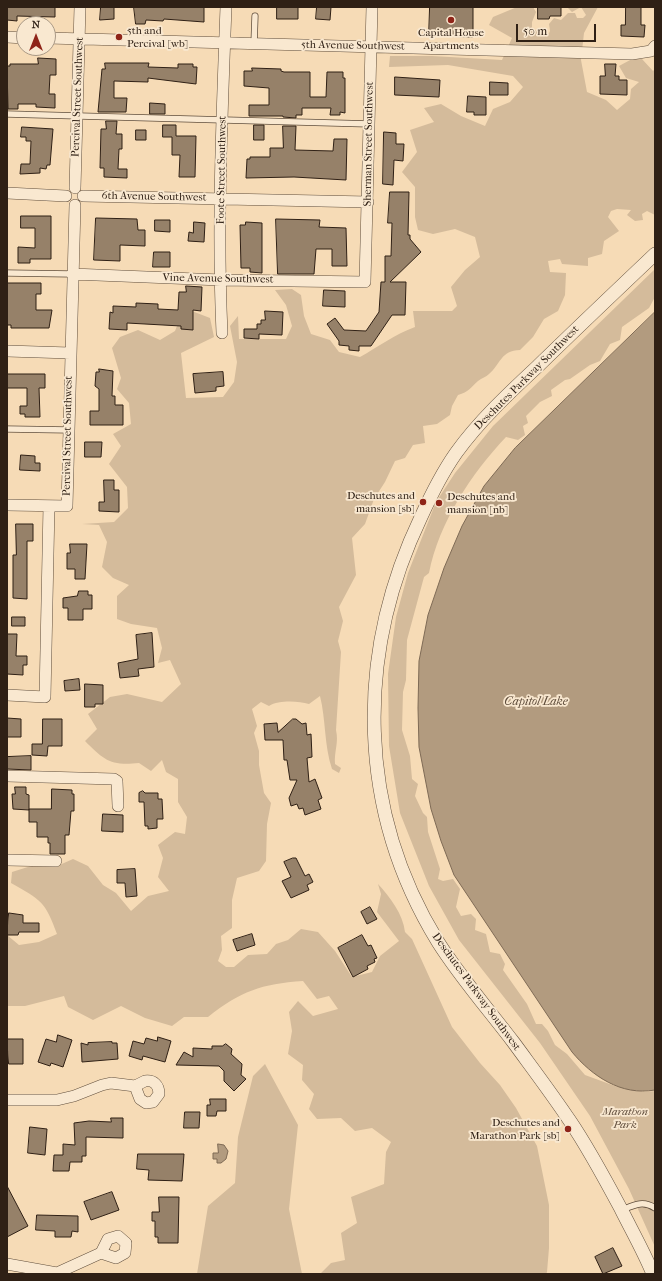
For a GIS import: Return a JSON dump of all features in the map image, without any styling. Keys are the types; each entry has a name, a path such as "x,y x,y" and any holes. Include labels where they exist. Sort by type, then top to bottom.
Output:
{"street":[{"name":"Percival Street Southwest","path":"75,188 80,7"},
{"name":"Foote Street Southwest","path":"222,333 221,198 226,7"},
{"name":"Sherman Street Southwest","path":"365,282 372,7"},
{"name":"5th Avenue Southwest","path":"56,38 632,54 651,52 655,46"},
{"path":"75,188 80,190 83,196 81,203 75,205 68,202 66,196 69,190 75,188"},
{"path":"7,193 66,196"},
{"name":"6th Avenue Southwest","path":"83,196 368,202"},
{"name":"Percival Street Southwest","path":"7,695 46,697 49,506 67,506 75,205"},
{"name":"Deschutes Parkway Southwest","path":"653,1274 634,1233 595,1161 570,1121 439,943 417,902 400,863 388,826 378,780 373,738 374,697 382,627 399,569 427,504 455,454 500,403 655,254"},
{"name":"Vine Avenue Southwest","path":"72,274 221,280 365,282"},
{"path":"7,351 70,353"},
{"path":"7,505 49,506"},
{"path":"7,776 114,779 117,781 118,806"},
{"path":"7,860 56,861"},
{"path":"7,1100 57,1100 74,1096 111,1083 135,1086"},
{"path":"7,1264 58,1273 101,1253"}],"lane":[{"path":"254,44 255,16"},
{"path":"7,114 370,124"},
{"path":"7,273 72,274"},
{"path":"7,429 69,430"},
{"path":"622,1211 636,1204 648,1203 655,1208"}],"green space":[{"path":"517,7 533,7 536,12 532,22 532,29 543,32 547,37 550,31 549,24 554,18 561,20 568,13 575,13 577,18 583,18 586,15 581,7 598,7 584,33 581,60 587,92 606,100 617,110 630,99 631,89 639,82 626,78 619,66 632,59 642,59 653,71 655,69 655,215 647,211 642,214 643,220 635,221 627,215 631,210 617,209 611,211 608,217 619,231 604,241 602,254 588,258 588,266 562,264 560,259 548,261 550,272 566,273 565,295 558,311 544,319 533,337 520,350 509,352 488,375 478,381 467,391 458,395 452,406 450,415 437,424 423,426 425,443 413,445 405,458 395,461 385,482 374,499 365,524 352,538 356,575 339,607 343,621 338,641 341,652 335,764 341,768 339,773 332,769 329,760 320,696 309,704 289,702 269,706 261,702 252,709 257,726 254,733 259,751 259,765 264,793 271,803 267,824 266,861 259,871 237,878 232,900 232,928 221,936 222,950 218,961 226,967 234,967 248,955 267,954 276,944 288,940 301,929 318,932 335,951 352,977 372,972 380,956 399,941 377,912 381,894 378,884 399,912 405,932 412,939 452,1027 480,1063 500,1085 516,1108 537,1146 549,1205 549,1248 547,1272 546,1274 320,1274 331,1263 345,1260 341,1233 357,1223 351,1197 384,1184 386,1152 391,1142 372,1128 355,1131 341,1118 317,1119 309,1109 314,1094 302,1080 303,1065 288,1054 292,1031 289,1012 298,1001 313,1016 338,1009 329,996 317,999 303,981 275,984 252,990 241,995 208,1017 184,1017 172,1026 145,1018 121,1006 93,1020 68,1007 64,996 25,1006 7,1006 7,935 19,945 39,942 57,934 49,914 41,902 11,883 12,872 31,866 55,867 73,859 88,866 103,885 116,893 131,911 148,896 169,891 158,877 163,858 158,845 175,832 185,834 187,817 178,802 178,779 166,772 162,760 151,771 139,763 121,764 103,757 85,741 97,729 88,714 110,697 127,694 162,702 181,684 170,660 158,663 162,648 157,628 131,624 117,619 117,596 129,585 113,578 102,567 107,542 99,525 82,524 114,522 128,508 127,487 109,464 121,446 113,434 131,424 129,403 117,389 121,378 112,348 120,337 138,330 160,340 175,331 184,308 210,318 214,337 181,353 186,398 223,397 234,382 237,362 230,326 238,316 239,339 286,339 292,326 286,305 275,290 292,289 301,295 304,316 311,334 330,340 339,352 360,357 394,337 415,327 413,311 452,311 457,306 451,287 465,270 480,257 475,237 455,229 433,234 418,230 415,217 415,187 402,172 417,152 410,130 434,122 424,108 441,104 461,116 485,126 493,109 510,102 523,87 513,76 448,65 389,67 390,56 432,56 502,60 512,38 489,25 493,17"},
{"path":"567,7 581,7 572,12"},
{"name":"Marathon Park","path":"655,269 655,297 649,308 622,327 620,340 610,344 600,361 590,365 551,390 552,396 540,402 526,416 528,423 523,426 525,435 518,440 506,437 493,451 458,500 440,536 429,573 424,577 407,640 406,680 403,692 402,730 410,756 412,779 418,784 415,796 423,813 427,817 428,832 440,869 438,879 443,881 453,879 460,889 456,907 461,916 471,914 476,919 475,930 486,934 490,952 500,954 505,964 503,970 527,1004 536,1024 542,1024 548,1031 555,1045 567,1054 585,1075 615,1086 645,1092 655,1091 655,1247 629,1189 590,1116 540,1043 459,940 429,886 400,813 389,746 388,674 396,617 408,573 436,502 455,473 493,426"},
{"path":"265,1064 298,1125 289,1209 302,1274 197,1274 208,1206 235,1183 238,1137 253,1076"}],"water":[{"name":"Capitol Lake","path":"655,312 655,1090 642,1091 630,1090 608,1082 589,1069 572,1052 454,875 431,809 419,747 418,708 419,661 428,615 444,568 462,526 484,486 515,448"},
{"path":"218,1144 224,1145 228,1151 226,1159 221,1163 217,1163 217,1159 213,1159 213,1153 218,1153"}],"building":[{"path":"7,7 55,7 55,16 16,16 16,21 7,20"},
{"path":"101,7 114,7 114,19 100,20"},
{"path":"134,7 204,7 204,22 164,19 163,21 146,20 145,24 136,24"},
{"path":"277,7 298,7 298,19 277,19"},
{"path":"317,7 331,7 330,20 316,19"},
{"name":"Capital House Apartments","path":"430,7 473,7 473,37 429,36"},
{"path":"538,7 561,7 561,16 550,16 549,19 538,19"},
{"path":"626,7 641,7 641,25 645,25 644,37 621,36 621,25 625,25"},
{"path":"38,58 56,59 56,75 50,75 49,94 55,94 55,108 36,107 36,104 18,104 18,109 8,109 7,66 10,66 10,64 38,64"},
{"path":"105,63 149,63 148,67 178,68 178,64 193,64 193,67 197,67 196,84 148,78 148,82 114,81 114,98 127,98 126,112 98,112 102,69 105,69"},
{"path":"605,64 616,64 615,76 619,76 619,80 627,80 627,95 600,94 600,76 605,76"},
{"path":"252,68 281,69 281,71 284,72 310,72 310,97 326,97 327,72 343,72 343,78 345,78 345,113 340,112 340,115 330,115 331,108 302,108 302,115 296,115 296,118 283,116 249,116 249,105 269,105 269,88 244,86 244,71 252,71"},
{"path":"395,77 440,80 439,97 395,95"},
{"path":"490,82 508,83 508,95 490,95"},
{"path":"468,96 486,97 486,115 474,115 474,112 467,112"},
{"path":"150,103 165,104 165,114 150,114"},
{"path":"106,121 117,121 116,134 122,134 122,149 119,149 118,169 127,169 127,178 104,177 104,168 100,168 101,129 106,129"},
{"path":"163,125 176,125 176,136 196,136 195,177 179,177 180,155 172,155 172,137 163,137"},
{"path":"254,125 264,125 264,140 254,140"},
{"path":"283,126 296,126 295,150 333,151 334,139 347,139 346,180 294,177 246,178 247,159 250,159 250,157 270,157 270,148 283,148"},
{"path":"22,127 53,129 50,165 47,165 46,169 40,168 40,173 20,174 21,164 30,164 31,141 26,141 26,137 21,137"},
{"path":"136,130 146,130 146,140 136,140"},
{"path":"384,132 396,133 396,144 404,144 403,161 394,160 393,185 383,184"},
{"path":"390,192 409,192 408,235 410,235 410,239 421,252 390,282 406,282 405,315 392,315 371,346 359,346 359,351 349,350 349,346 339,345 339,341 327,324 335,318 344,330 366,331 379,312 381,282 385,282 385,256 391,256 392,223 388,223"},
{"path":"21,216 51,216 51,259 30,259 30,263 18,263 18,247 35,248 35,228 21,228"},
{"path":"96,218 137,219 138,230 145,230 145,246 120,245 120,261 94,260"},
{"path":"276,219 320,220 319,227 346,228 347,266 332,266 332,249 316,249 314,274 278,274"},
{"path":"155,220 170,220 170,232 155,231"},
{"path":"194,222 205,223 204,242 188,241 189,232 193,233"},
{"path":"246,222 262,223 262,273 250,272 250,268 241,268 240,225 245,225"},
{"path":"154,252 170,252 170,267 153,267"},
{"path":"7,283 41,283 41,294 36,294 36,310 52,310 49,328 11,328 11,325 7,325"},
{"path":"186,286 202,287 201,311 193,310 193,330 181,329 181,326 127,323 127,330 109,329 110,312 113,313 113,306 136,307 136,303 158,304 158,309 178,310 179,292 186,292"},
{"path":"324,290 345,291 345,307 323,306"},
{"path":"265,311 283,312 282,335 259,334 259,339 244,338 244,329 257,329 257,324 261,324 261,320 265,320"},
{"path":"99,369 113,371 112,396 115,396 115,405 123,405 123,425 90,425 90,411 99,411 99,389 95,386 96,372 99,372"},
{"path":"223,372 224,386 216,387 216,391 195,393 193,374"},
{"path":"7,374 45,374 45,388 39,388 40,417 25,417 25,414 20,414 20,406 27,406 27,388 7,388"},
{"path":"85,442 102,442 101,457 85,457"},
{"path":"21,455 35,456 35,463 40,463 40,471 20,470"},
{"path":"104,480 114,480 114,490 119,490 119,512 99,511 99,502 104,502"},
{"path":"16,524 33,524 33,541 27,541 27,599 13,598 13,555 16,555"},
{"path":"70,544 87,544 85,579 75,579 75,569 67,569 67,553 70,553"},
{"path":"79,591 88,591 88,595 92,595 92,609 83,609 83,620 68,620 68,608 63,608 63,598 77,596"},
{"path":"12,617 25,617 25,626 12,626"},
{"path":"152,633 154,667 138,669 139,676 120,678 118,663 138,659 136,635"},
{"path":"7,634 17,634 16,656 27,656 27,665 23,665 23,675 7,674"},
{"path":"79,679 80,690 65,691 64,681"},
{"path":"85,684 103,685 103,704 95,704 95,707 85,707"},
{"path":"7,718 21,719 21,737 7,737"},
{"path":"43,719 62,719 62,746 48,746 47,756 32,755 32,744 42,744"},
{"path":"293,719 296,719 302,724 306,723 307,735 311,734 312,757 307,758 309,782 315,779 322,798 318,800 321,809 305,815 303,808 299,809 297,804 291,806 289,798 297,780 290,780 287,760 284,760 283,740 265,740 264,724 277,723 278,732"},
{"path":"31,756 31,770 7,769 7,757"},
{"path":"15,787 26,787 26,794 29,795 29,810 13,809 12,794 15,794"},
{"path":"52,789 72,790 72,794 74,794 74,811 71,811 69,835 65,835 65,854 50,854 50,843 48,843 48,837 37,837 37,822 29,822 29,809 51,809"},
{"path":"143,791 145,793 158,793 158,799 162,799 163,819 157,819 157,828 148,829 148,826 145,826 144,802 139,802 139,793"},
{"path":"103,814 123,815 123,832 102,831"},
{"path":"296,858 305,876 309,874 313,882 307,885 309,890 291,898 282,881 291,877 284,862"},
{"path":"135,869 137,896 126,897 125,883 117,883 117,870"},
{"path":"370,907 377,919 367,924 361,912"},
{"path":"9,913 23,915 23,923 39,923 39,932 19,932 18,935 7,935"},
{"path":"252,934 255,945 237,951 233,940"},
{"path":"362,935 368,946 371,945 377,958 374,959 375,962 367,966 368,969 353,977 338,948"},
{"path":"58,1035 72,1040 63,1067 51,1063 50,1066 38,1062 46,1039 56,1042"},
{"path":"158,1037 171,1041 165,1062 143,1056 142,1060 129,1056 133,1041 144,1044 146,1038 157,1041"},
{"path":"7,1039 23,1039 23,1064 9,1064"},
{"path":"81,1043 88,1045 88,1043 117,1043 118,1059 82,1062"},
{"path":"226,1044 232,1049 231,1054 242,1064 241,1075 246,1079 234,1091 224,1081 224,1071 219,1066 176,1065 184,1052 193,1057 193,1048 212,1049 212,1046 222,1046"},
{"path":"210,1099 226,1099 226,1111 217,1111 216,1116 207,1116 207,1105 210,1105"},
{"path":"185,1112 200,1112 199,1128 184,1128"},
{"path":"111,1118 123,1118 123,1138 86,1137 86,1156 82,1156 82,1162 70,1162 69,1171 53,1171 54,1155 63,1155 63,1144 75,1145 74,1123 89,1121 111,1122"},
{"path":"30,1127 47,1129 45,1155 28,1153"},
{"path":"138,1154 184,1154 182,1181 148,1180 149,1170 137,1169"},
{"path":"7,1186 28,1226 7,1237"},
{"path":"112,1192 119,1210 91,1220 84,1202"},
{"path":"159,1197 179,1197 178,1243 158,1243 158,1237 155,1237 155,1221 152,1221 152,1212 159,1212"},
{"path":"37,1215 78,1216 78,1232 72,1231 71,1237 55,1237 55,1231 36,1230"},
{"path":"613,1248 622,1266 603,1274 595,1257"}],"place":[{"name":"Capital House Apartments","path":"451,20"},
{"name":"5th and Percival [wb]","path":"119,37"},
{"name":"Deschutes and mansion [sb]","path":"423,502"},
{"name":"Deschutes and mansion [nb]","path":"439,503"},
{"name":"Deschutes and Marathon Park [sb]","path":"568,1129"}]}
